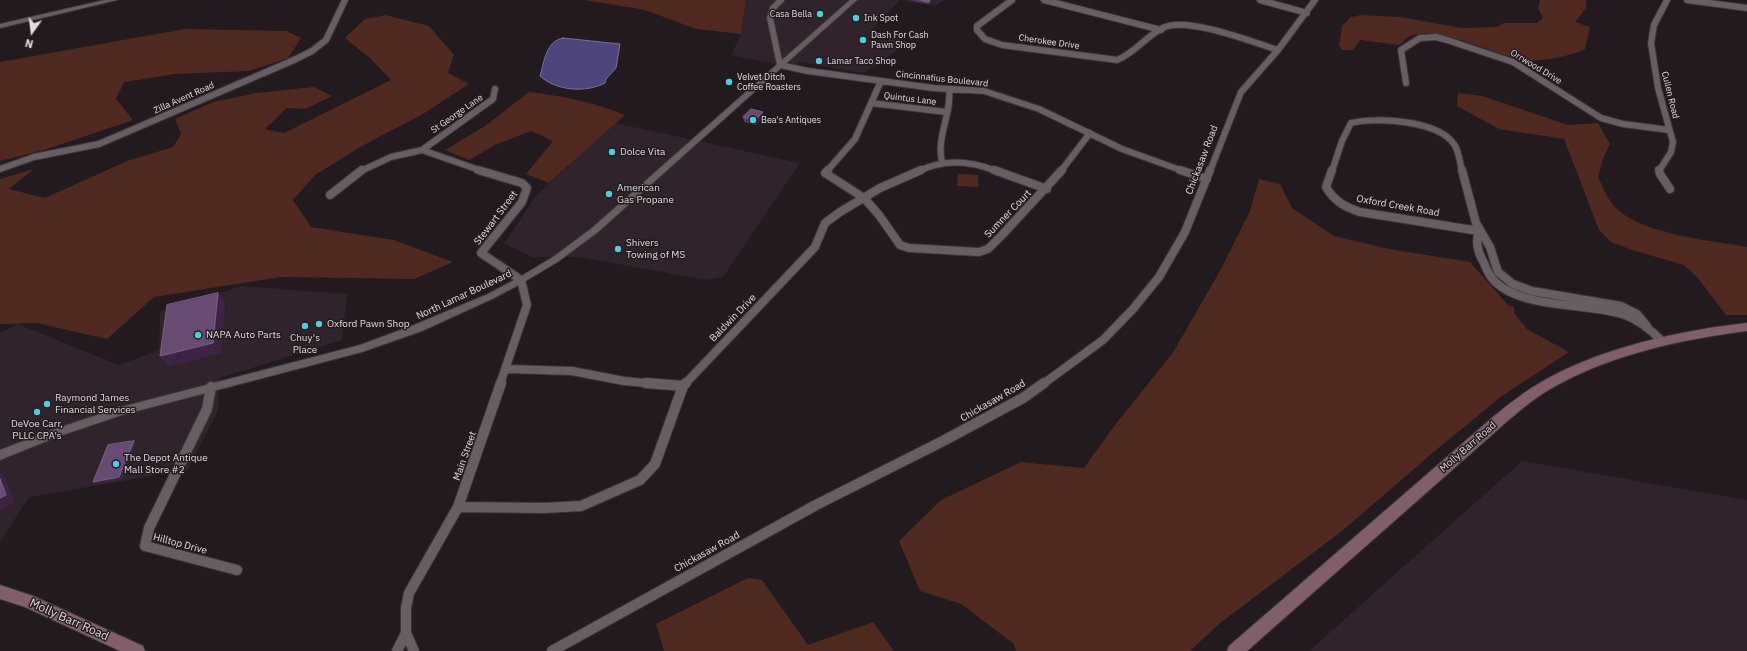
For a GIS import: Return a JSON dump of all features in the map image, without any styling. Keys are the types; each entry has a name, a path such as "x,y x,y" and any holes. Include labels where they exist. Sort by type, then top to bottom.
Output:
{"main road":[{"name":"Molly Barr Road","path":"1234,651 1492,425 1535,392 1576,371 1630,350 1662,340 1722,330 1747,328"},
{"name":"Molly Barr Road","path":"0,592 28,601 137,651"}],"street":[{"path":"0,26 114,0"},
{"name":"Zilla Avent Road","path":"0,169 34,157 99,144 160,119 300,57 312,51 326,40 345,0"},
{"path":"780,66 770,18 773,8 781,0"},
{"name":"North Lamar Boulevard","path":"0,455 53,434 115,413 369,346 457,312 521,280 556,259 616,212 854,0"},
{"name":"Cherokee Drive","path":"1012,0 977,26 977,30 985,39 1002,44 1117,60 1129,56 1161,30 1173,25 1186,24 1278,50"},
{"path":"1044,0 1161,30"},
{"path":"1260,0 1307,13"},
{"name":"Chickasaw Road","path":"552,651 816,505 943,441 1023,398 1105,338 1133,309 1160,277 1185,232 1241,92 1278,50 1307,13 1315,0"},
{"name":"Cullen Road","path":"1667,0 1658,16 1651,34 1653,64 1673,142 1671,152 1659,169 1660,174 1670,189"},
{"path":"1687,0 1747,8"},
{"name":"Orrwood Drive","path":"1406,83 1401,50 1413,41 1420,38 1436,38 1513,62 1601,118 1623,124 1669,130"},
{"name":"Cincinnatius Boulevard","path":"780,66 881,81 973,89 999,95 1039,109 1122,149 1206,179"},
{"path":"871,103 881,81"},
{"path":"942,162 938,149 950,94 949,88"},
{"name":"St George Lane","path":"422,150 493,99 494,89"},
{"name":"Quintus Lane","path":"871,103 946,112"},
{"name":"Sumner Court","path":"871,103 855,139 825,173 846,185 864,198 879,215 900,245 915,249 979,252 988,249 1047,189 1074,156 1090,133"},
{"name":"Oxford Creek Road","path":"1479,231 1360,212 1351,209 1332,198 1326,187 1327,181 1332,172 1342,141 1351,124 1368,119 1421,125 1450,139 1458,155 1479,231 1476,238 1485,271 1492,278 1508,289 1526,298 1625,315 1647,326 1662,340"},
{"path":"330,195 370,165 391,157 422,150"},
{"name":"Stewart Street","path":"422,150 441,158 522,182 527,188 522,202 481,253 521,280"},
{"name":"Baldwin Drive","path":"458,507 544,508 581,506 640,480 655,464 683,386 815,246 825,223 840,212 880,188 918,169 942,162 984,166 1047,189"},
{"name":"Main Street","path":"406,633 406,608 410,592 458,507 527,305 521,280"},
{"path":"506,368 572,371 624,382 683,386"},
{"name":"Hilltop Drive","path":"211,387 207,409 149,528 145,546 237,570"},
{"path":"399,649 406,633"},
{"path":"406,633 414,651"}],"shaded area":[{"path":"584,0 746,0 741,34 696,29 645,10"},
{"path":"746,0 900,0 871,30 910,42 863,73 800,62 793,68 731,55 741,34"},
{"path":"900,0 944,0 935,6"},
{"path":"1540,0 1586,0 1586,8 1575,22 1590,27 1585,49 1556,58 1525,60 1498,53 1450,37 1435,34 1420,34 1408,37 1399,45 1360,40 1353,50 1342,50 1339,45 1342,26 1351,17 1361,15 1400,17 1462,28 1496,27 1504,23 1537,23 1543,18 1538,8"},
{"path":"386,15 429,26 454,55 448,73 469,84 423,114 362,146 315,175 293,200 311,227 394,240 453,262 414,279 281,277 154,297 107,339 37,323 0,324 0,179 34,169 9,189 45,198 127,161 173,147 181,134 175,119 213,102 257,93 314,87 332,96 305,109 287,108 265,129 284,133 391,80 371,59 345,38 365,19"},
{"path":"185,29 286,31 301,38 288,58 249,71 175,74 124,82 116,99 133,120 44,150 0,161 0,62"},
{"path":"563,38 620,44 616,68 606,79 605,83 589,88 571,89 554,85 540,76 549,48 557,40"},
{"path":"529,92 578,100 602,106 625,115 549,183 526,174 553,141 531,131 495,145 469,160 445,150 485,126"},
{"path":"1458,93 1482,96 1568,125 1598,123 1610,144 1603,159 1598,177 1611,202 1622,213 1636,222 1673,234 1747,247 1747,315 1726,315 1697,277 1684,265 1632,250 1611,242 1599,230 1564,139 1499,129 1457,106"},
{"path":"615,123 800,163 723,277 706,280 579,257 533,257 504,244 535,197"},
{"path":"958,174 978,175 978,187 957,186"},
{"path":"1259,179 1280,184 1292,208 1334,236 1389,249 1470,262 1509,306 1514,307 1514,313 1527,329 1569,352 1502,396 1436,450 1342,531 1219,624 1190,651 1016,651 1014,644 961,604 920,591 899,541 941,500 1021,462 1084,468 1115,425 1174,351 1221,269 1250,211"},
{"path":"242,286 347,294 342,340 220,378 218,411 188,470 29,497 0,542 0,333 18,324 119,365 159,350 160,312"},
{"path":"1522,461 1747,500 1747,651 1309,651"},
{"path":"748,578 762,580 808,645 873,622 894,651 664,651 656,624"}],"building":[{"path":"751,109 763,112 755,120 743,117"},
{"name":"NAPA Auto Parts","path":"218,293 213,343 160,356 167,305"},
{"name":"The Depot Antique Mall Store #2","path":"134,441 119,477 93,482 108,445"},
{"path":"0,479 6,495 0,498"}],"place":[{"name":"Casa Bella","path":"820,14"},
{"name":"Ink Spot","path":"856,18"},
{"name":"Dash For Cash Pawn Shop","path":"863,40"},
{"name":"Lamar Taco Shop","path":"819,61"},
{"name":"Velvet Ditch Coffee Roasters","path":"729,82"},
{"name":"Bea's Antiques","path":"753,120"},
{"name":"Dolce Vita","path":"612,152"},
{"name":"American Gas Propane","path":"609,194"},
{"name":"Shivers Towing of MS","path":"618,249"},
{"name":"Oxford Pawn Shop","path":"319,324"},
{"name":"Chuy's Place","path":"305,326"},
{"name":"NAPA Auto Parts","path":"198,335"},
{"name":"Raymond James Financial Services","path":"47,404"},
{"name":"DeVoe Carr, PLLC CPA's","path":"37,412"},
{"name":"The Depot Antique Mall Store #2","path":"116,464"}]}
